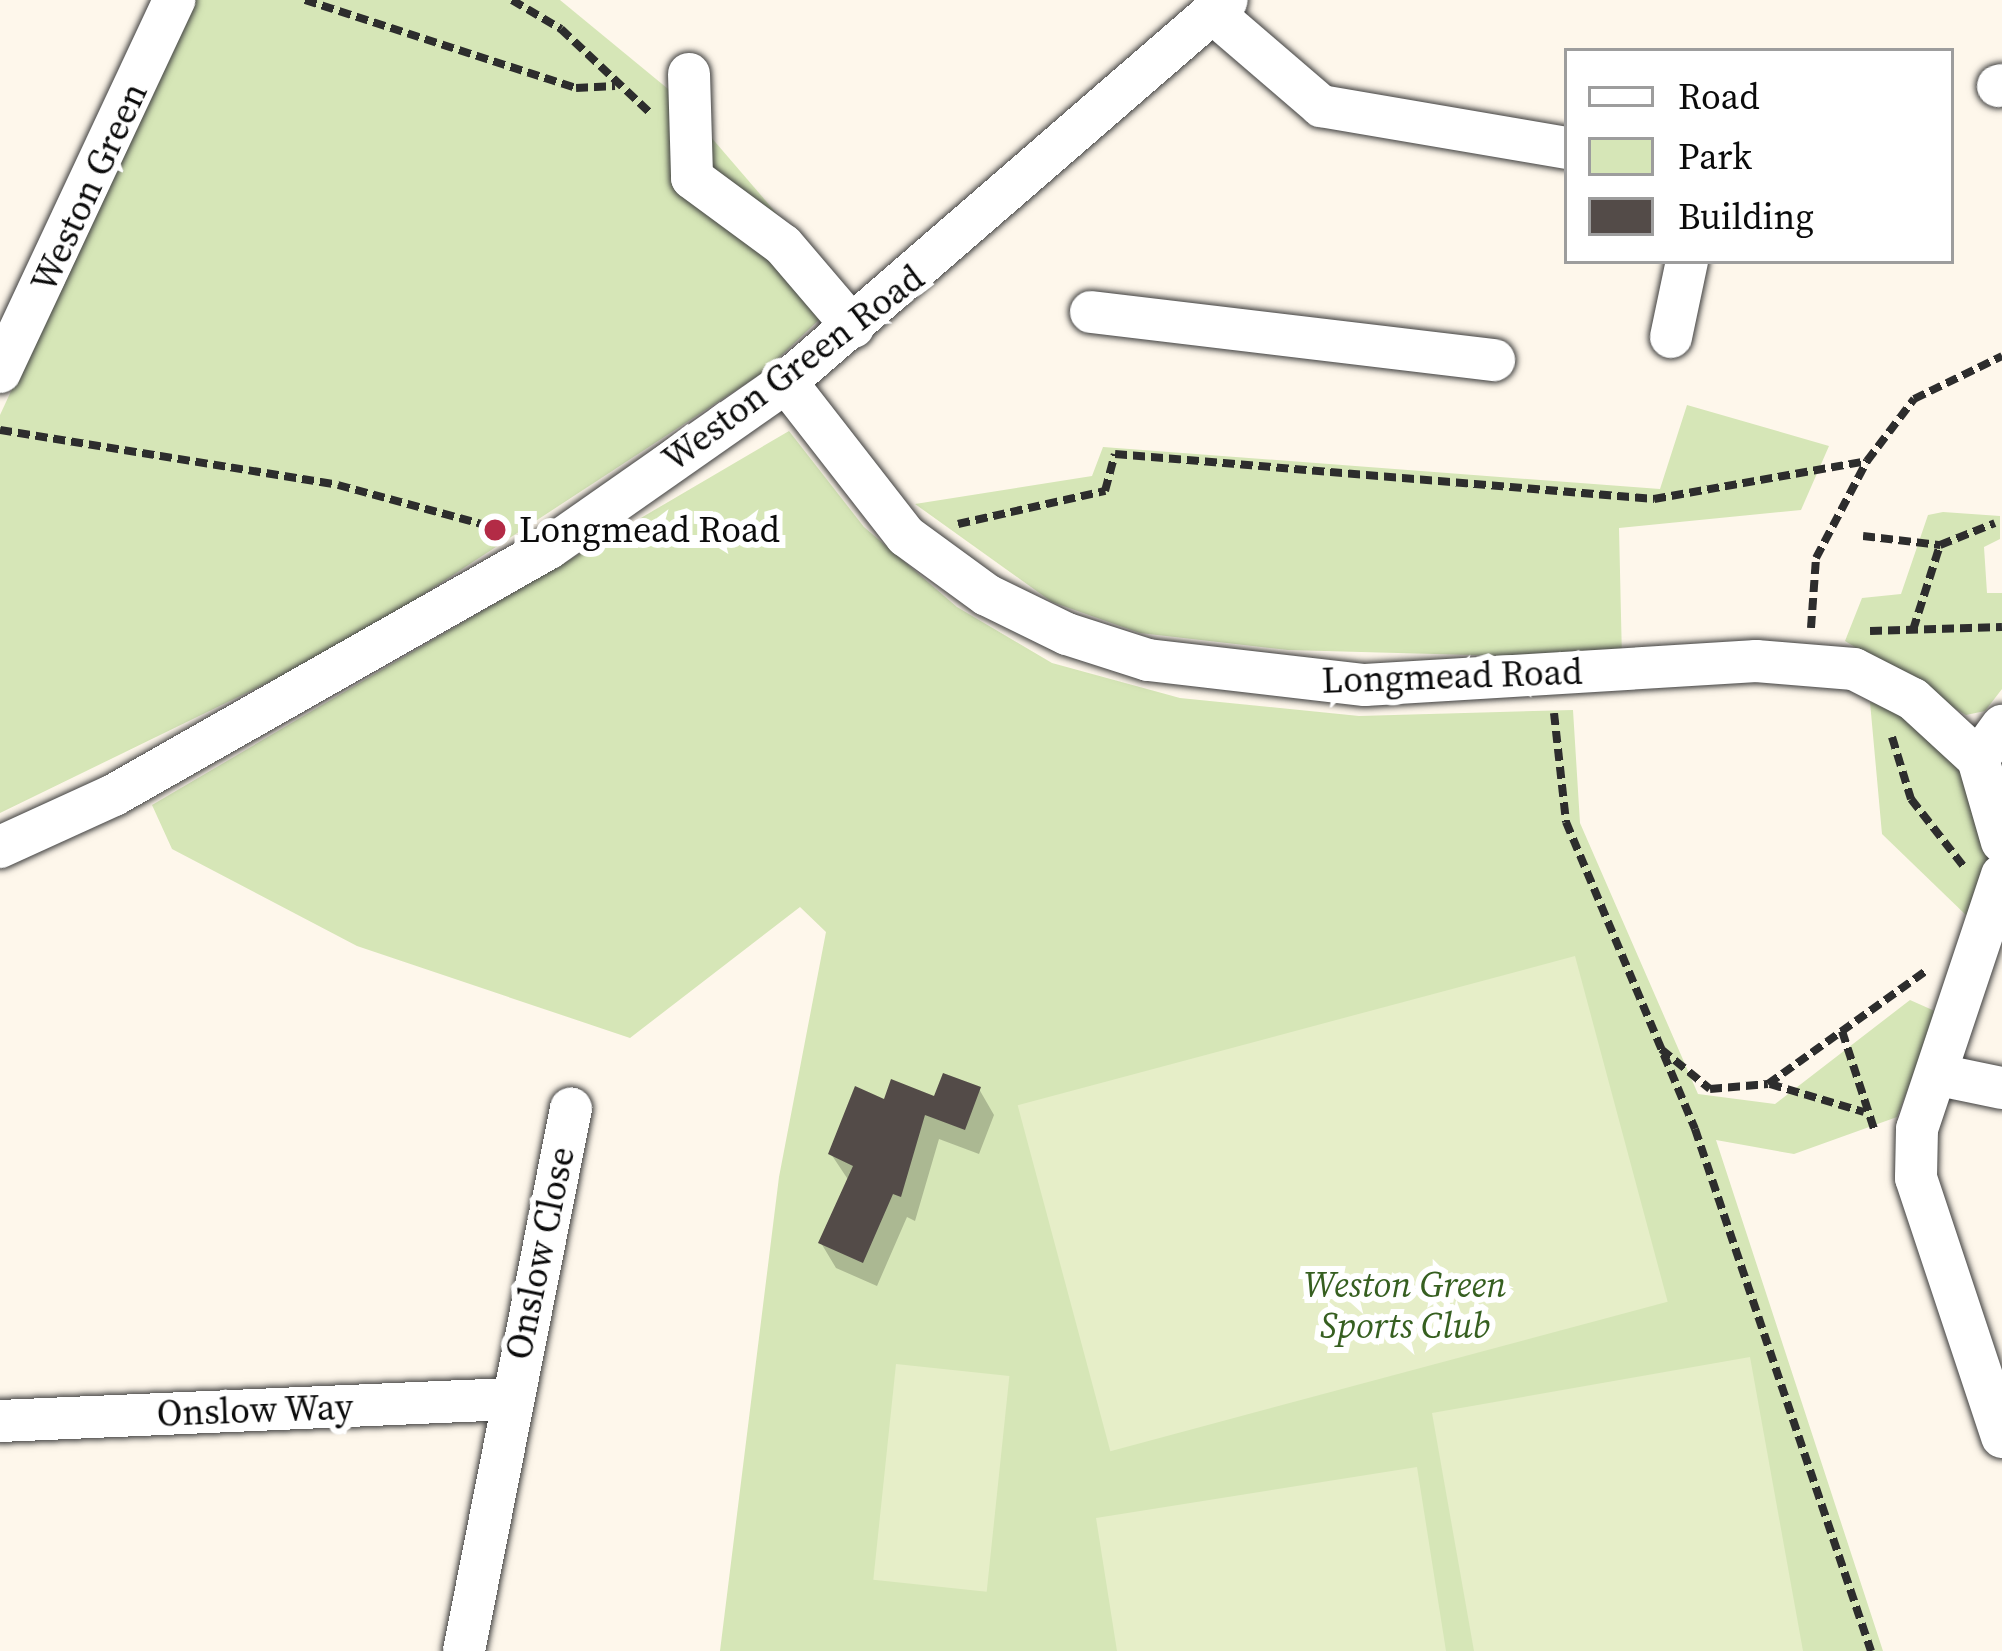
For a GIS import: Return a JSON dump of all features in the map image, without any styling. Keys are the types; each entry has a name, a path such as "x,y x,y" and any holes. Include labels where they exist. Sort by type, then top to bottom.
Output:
{"street":[{"name":"Weston Green","path":"0,372 174,0"},
{"path":"1220,7 1322,106 1564,147"},
{"name":"Weston Green Road","path":"0,847 114,795 549,548 787,382 1220,7"},
{"path":"689,74 692,178 783,245 853,327"},
{"path":"1672,337 1686,269"},
{"path":"1091,312 1494,360"},
{"name":"Longmead Road","path":"787,382 906,536 987,595 1148,660 1365,685 1809,660 1886,682 1990,742 2002,842"},
{"path":"1997,895 1939,1075 1916,1168 1989,1359 2002,1437"},
{"path":"1939,1075 2002,1088"},
{"name":"Onslow Close","path":"464,1651 509,1399 571,1108"},
{"name":"Onslow Way","path":"0,1421 509,1399"}],"path":[{"path":"305,0 576,88 615,86"},
{"path":"512,0 561,29 615,86 689,143"},
{"path":"1809,660 1816,559 1867,461 1914,399 2002,356"},
{"path":"0,430 338,485 549,548"},
{"path":"906,536 1105,491 1115,454 1654,499 1867,461"},
{"path":"1863,536 1940,545 1995,524"},
{"path":"1913,630 1940,545"},
{"path":"1844,632 2002,627"},
{"path":"1550,676 1566,822 1660,1048 1871,1651"},
{"path":"1886,682 1911,799 1997,895"},
{"path":"1768,1084 1935,965"},
{"path":"1842,1031 1864,1112 1891,1161 1916,1168"},
{"path":"1660,1048 1710,1088 1768,1084 1864,1112"}],"green space":[{"path":"192,0 560,0 673,93 846,294 765,371 349,643 0,813 0,415"},
{"path":"1687,405 1829,446 1801,510 1619,528 1622,659 1288,650 1140,633 1052,602 915,504 1092,476 1103,447 1660,489"},
{"name":"Weston Green Sports Club","path":"789,431 864,527 957,607 1052,663 1180,698 1359,716 1573,710 1580,823 1698,1094 1775,1104 1910,1000 1937,1012 1897,1117 1794,1154 1716,1140 1883,1651 720,1651 779,1177 826,932 800,907 630,1038 357,946 172,849 152,805"},
{"path":"1928,515 2000,516 2000,539 1984,547 1987,593 2002,593 2002,689 1985,711 1966,715 1845,641 1862,598 1901,594"},
{"path":"1870,702 1897,711 1962,772 1993,862 1969,918 1882,834"},
{"name":"Weston Green Sports Club","path":"1575,956 1668,1302 1110,1451 1018,1105"},
{"path":"1750,1357 1803,1651 1474,1651 1432,1413"},
{"path":"896,1364 1009,1376 987,1592 873,1580"},
{"path":"1417,1467 1446,1651 1117,1651 1096,1518"}],"building":[{"path":"943,1073 981,1087 965,1130 925,1115 901,1197 893,1194 863,1263 818,1243 853,1166 828,1154 855,1086 884,1099 891,1079 934,1096"}],"place":[{"name":"Longmead Road","path":"495,530"}]}
